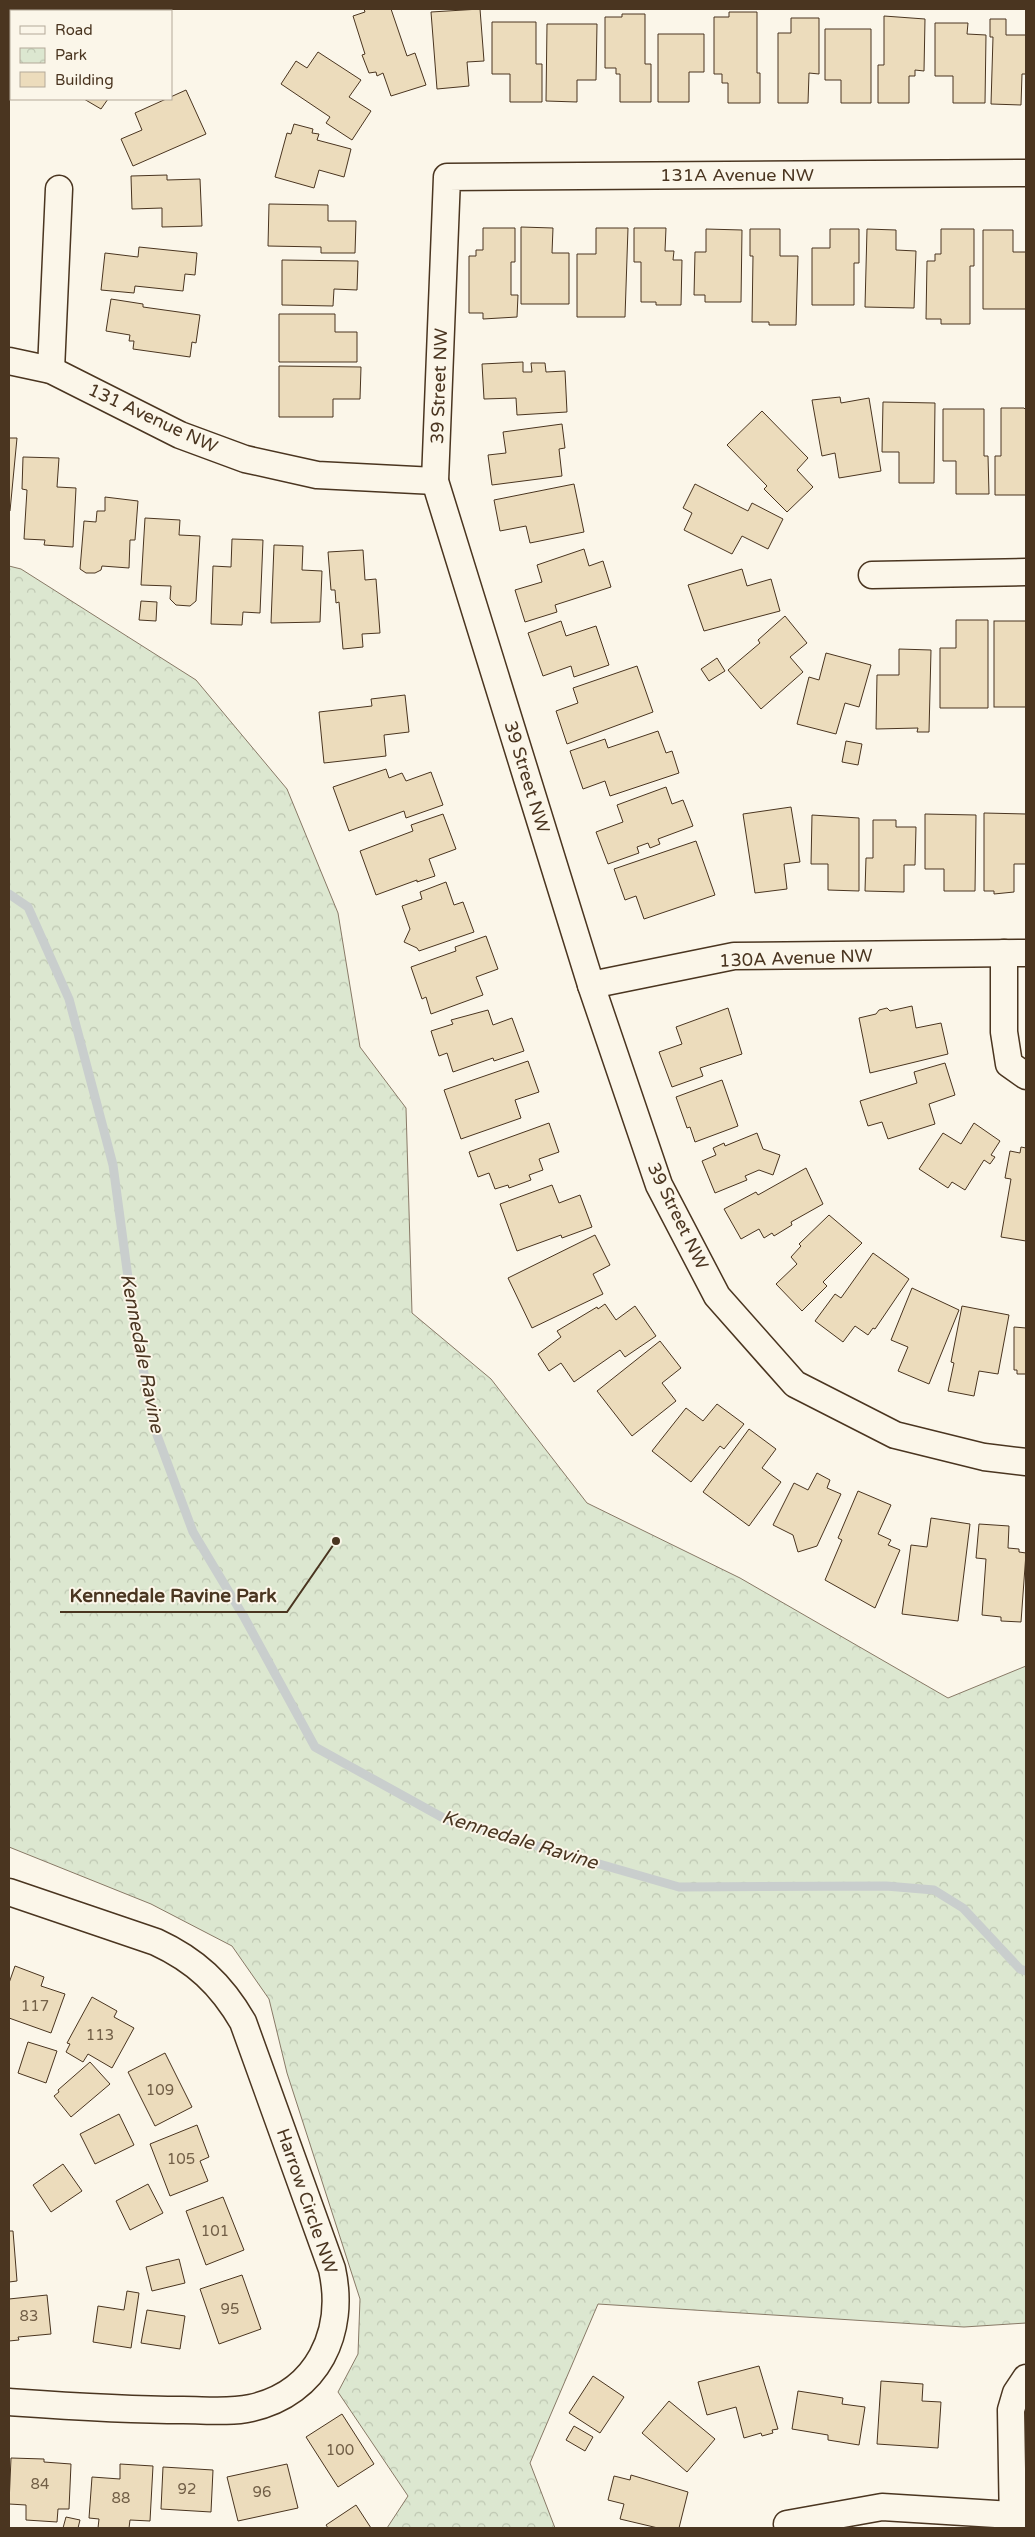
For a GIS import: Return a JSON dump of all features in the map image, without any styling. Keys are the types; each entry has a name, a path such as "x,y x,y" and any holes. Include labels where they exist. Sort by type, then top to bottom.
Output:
{"street":[{"name":"131A Avenue NW","path":"447,177 1026,173"},
{"name":"39 Street NW","path":"447,177 435,481 591,984 659,1185 717,1296 795,1384 895,1435 984,1457 1026,1462"},
{"path":"51,370 59,189"},
{"name":"131 Avenue NW","path":"9,361 51,370 180,435 244,459 317,475 435,481"},
{"path":"872,576 1026,572"},
{"name":"130A Avenue NW","path":"591,984 734,956 1015,953 1004,1032 1009,1064 1026,1076"},
{"name":"Harrow Circle NW","path":"9,1892 156,1942 177,1951 213,1980 230,1999 243,2022 332,2269 337,2304 330,2340 321,2359 307,2377 290,2391 271,2402 250,2408 228,2410 114,2410 9,2402"},
{"path":"787,2524 882,2507 1013,2522 1012,2410 1016,2393 1026,2378"}],"green space":[{"path":"9,566 21,569 196,680 287,789 338,913 360,1047 406,1108 412,1313 491,1379 587,1503 740,1578 948,1698 1026,1666 1026,2323 964,2327 598,2304 530,2463 555,2528 387,2528 408,2496 338,2392 358,2354 360,2299 287,2073 269,1999 232,1946 151,1904 9,1847"}],"building":[{"path":"364,9 391,9 407,56 415,53 426,85 391,96 383,73 377,76 376,72 369,73 362,55 365,54 353,16 365,12"},
{"path":"480,9 484,61 467,62 469,86 437,89 431,12"},
{"path":"729,12 757,12 757,73 760,73 760,103 728,103 728,83 722,83 722,74 714,74 714,17 729,17"},
{"path":"622,14 645,14 645,64 651,64 651,102 620,102 620,74 616,74 616,68 605,68 605,17 622,17"},
{"path":"884,16 925,19 924,71 915,70 915,76 909,76 909,103 878,103 878,65 884,65"},
{"path":"791,18 819,18 819,74 809,73 808,103 778,103 778,33 791,33"},
{"path":"990,19 1006,19 1006,35 1026,35 1026,74 1022,74 1021,105 991,104 993,37 990,37"},
{"path":"492,22 536,22 536,64 542,64 542,102 510,102 510,74 492,74"},
{"path":"935,23 968,23 967,34 986,35 985,103 953,103 953,76 935,76"},
{"path":"547,24 597,24 596,80 577,80 577,102 546,101"},
{"path":"825,29 871,29 871,103 841,103 841,80 825,80"},
{"path":"658,34 704,34 704,72 689,72 689,102 658,102"},
{"path":"318,52 361,80 349,97 371,111 352,140 326,123 330,117 281,84 296,61 307,68"},
{"path":"186,90 206,134 133,166 121,139 142,130 135,113 164,100 172,100 172,96"},
{"path":"86,100 107,100 101,109"},
{"path":"294,124 313,129 312,133 319,134 317,140 351,149 344,177 319,170 314,188 275,177 287,133 291,134"},
{"path":"167,175 167,180 200,179 202,226 162,227 162,208 132,209 131,176"},
{"path":"269,204 328,205 328,221 356,221 355,253 321,253 321,247 268,246"},
{"path":"521,227 553,228 552,253 569,253 569,304 521,304"},
{"path":"483,228 515,228 515,262 511,262 511,295 518,295 517,317 483,319 483,313 469,313 469,256 476,256 476,250 483,250"},
{"path":"596,228 628,228 625,317 577,317 577,254 596,254"},
{"path":"634,228 666,228 665,251 674,251 673,260 682,260 681,305 656,305 656,302 641,302 641,262 634,262"},
{"path":"706,229 742,230 741,302 705,302 705,295 694,295 695,252 706,252"},
{"path":"750,229 780,229 780,256 798,256 796,325 769,325 769,322 752,322 753,256 750,256"},
{"path":"830,229 859,229 859,263 854,263 854,305 812,305 812,248 830,248"},
{"path":"867,229 896,230 896,250 916,251 914,308 865,307"},
{"path":"941,229 974,229 974,266 970,266 970,324 941,324 941,319 926,319 927,261 935,261 935,254 941,254"},
{"path":"983,230 1013,230 1013,252 1026,252 1026,309 983,309"},
{"path":"139,247 197,253 195,275 185,274 183,291 135,286 134,293 101,290 105,253 138,257"},
{"path":"282,260 358,261 357,290 334,289 333,306 282,305"},
{"path":"111,299 143,304 143,307 200,315 196,343 192,342 190,357 133,349 134,341 129,341 130,335 106,331"},
{"path":"279,314 335,314 335,332 357,332 357,362 279,362"},
{"path":"523,362 523,372 532,372 531,363 545,363 546,372 565,371 567,412 517,415 516,398 484,399 482,364"},
{"path":"279,366 361,367 360,399 333,399 333,417 279,417"},
{"path":"840,397 841,403 869,398 881,471 839,478 835,453 822,456 812,400"},
{"path":"883,402 935,403 934,483 899,483 899,452 882,452"},
{"path":"1001,408 1024,408 1026,410 1026,495 995,495 995,456 1001,456"},
{"path":"943,409 984,409 984,456 988,456 989,494 956,494 956,461 943,461"},
{"path":"762,411 808,458 797,470 813,487 787,512 764,489 767,486 727,445"},
{"path":"562,424 565,448 559,449 562,476 492,485 488,455 506,453 503,432"},
{"path":"9,438 17,438 10,511 9,511"},
{"path":"23,457 59,458 57,487 76,488 73,547 44,545 45,540 24,539 27,490 22,489"},
{"path":"574,484 584,532 530,543 526,526 500,531 494,500"},
{"path":"695,484 748,511 752,503 783,519 768,549 742,536 732,554 684,530 692,513 683,508"},
{"path":"105,497 138,501 135,540 130,540 129,568 102,566 101,570 95,573 86,573 80,569 84,521 96,522 97,511 105,511"},
{"path":"145,518 180,520 179,535 200,536 196,601 190,606 176,605 170,599 171,586 141,585"},
{"path":"232,539 263,540 260,613 243,612 242,625 211,624 213,566 231,567"},
{"path":"274,545 303,546 302,570 322,571 320,622 271,623"},
{"path":"584,549 589,566 603,561 611,587 555,605 557,612 525,622 515,590 542,582 537,565"},
{"path":"363,550 365,580 376,579 380,633 362,634 363,647 343,649 339,602 336,603 335,590 331,590 328,552"},
{"path":"742,569 747,586 771,579 780,611 704,631 688,585"},
{"path":"141,601 157,602 156,621 139,620"},
{"path":"785,616 807,643 790,657 803,672 761,709 728,670 760,643 758,640"},
{"path":"956,620 988,620 988,708 940,708 940,648 956,648"},
{"path":"561,621 566,636 596,626 609,665 574,677 571,666 543,676 528,633"},
{"path":"994,621 1026,621 1026,707 994,707"},
{"path":"899,649 931,650 929,732 917,732 918,728 876,729 877,675 899,675"},
{"path":"826,653 871,665 859,707 845,703 836,734 797,724 809,677 819,680"},
{"path":"717,658 725,671 709,681 701,669"},
{"path":"637,666 653,712 567,744 556,711 578,703 573,688"},
{"path":"405,695 409,732 384,735 386,756 324,763 319,712 372,706 371,699"},
{"path":"658,731 666,753 672,751 679,773 610,796 605,781 583,789 570,751 605,739 608,748"},
{"path":"846,741 862,744 858,765 842,762"},
{"path":"386,769 389,778 402,773 406,781 431,772 443,805 406,818 404,811 349,831 333,787"},
{"path":"666,787 672,804 683,800 693,826 658,839 660,844 650,848 648,843 637,847 639,853 608,864 596,832 623,822 617,805"},
{"path":"791,807 800,862 784,864 787,889 755,893 743,814"},
{"path":"984,813 1026,814 1026,864 1014,864 1014,892 994,894 994,891 984,891"},
{"path":"443,814 456,849 429,859 435,876 417,882 417,880 376,895 360,851 413,831 411,825"},
{"path":"925,814 976,815 975,891 944,891 944,869 925,869"},
{"path":"812,815 859,818 859,891 828,890 828,864 811,864"},
{"path":"873,820 896,820 896,827 916,827 915,865 904,865 904,892 865,891 866,858 873,858"},
{"path":"696,841 715,895 644,919 636,896 625,900 614,869"},
{"path":"446,882 454,905 463,902 474,932 419,951 417,948 404,942 410,929 402,906 422,899 420,892"},
{"path":"486,936 498,969 476,977 483,995 431,1014 426,997 422,999 411,967 456,951 455,947"},
{"path":"912,1006 916,1028 941,1023 948,1054 870,1073 859,1018 876,1014 879,1010 887,1008 890,1011"},
{"path":"728,1008 742,1054 700,1068 703,1076 672,1087 659,1052 682,1044 676,1027"},
{"path":"488,1010 493,1025 512,1018 524,1051 494,1061 493,1058 453,1072 447,1053 439,1056 431,1031 453,1024 451,1020"},
{"path":"528,1061 539,1092 515,1100 521,1118 461,1139 444,1090"},
{"path":"945,1063 955,1095 929,1104 935,1124 888,1139 882,1122 868,1126 860,1101 917,1083 914,1072"},
{"path":"722,1080 738,1126 695,1142 690,1127 687,1128 676,1097"},
{"path":"549,1123 559,1152 539,1159 543,1170 529,1175 531,1180 509,1188 508,1185 495,1189 489,1173 478,1177 469,1152"},
{"path":"974,1123 1000,1141 991,1155 995,1157 990,1164 984,1160 965,1190 952,1182 948,1188 919,1169 943,1133 961,1144"},
{"path":"757,1133 763,1149 780,1155 773,1175 759,1170 745,1176 747,1180 715,1193 702,1161 716,1155 713,1148 724,1143 725,1146"},
{"path":"1021,1147 1026,1148 1026,1241 1001,1237 1011,1179 1005,1178 1010,1151 1020,1153"},
{"path":"806,1168 823,1204 791,1222 792,1225 774,1236 772,1233 764,1238 759,1229 741,1239 724,1209 756,1192 758,1195"},
{"path":"552,1185 559,1203 580,1195 592,1227 562,1238 561,1235 517,1251 500,1204"},
{"path":"829,1215 862,1243 823,1282 827,1286 802,1311 776,1284 797,1264 791,1257 801,1246 799,1244"},
{"path":"595,1235 610,1265 593,1274 603,1294 532,1328 508,1278"},
{"path":"873,1253 909,1279 875,1329 873,1328 868,1335 855,1326 843,1342 815,1321 835,1294 841,1298"},
{"path":"912,1288 959,1310 929,1384 898,1371 908,1347 891,1340"},
{"path":"605,1304 616,1320 635,1306 656,1336 625,1357 620,1350 574,1382 561,1363 549,1371 538,1354 561,1337 557,1331"},
{"path":"962,1306 1009,1315 998,1374 979,1371 974,1396 948,1391 954,1363 951,1362"},
{"path":"1014,1327 1026,1328 1026,1374 1017,1374 1017,1370 1014,1370"},
{"path":"660,1341 681,1368 662,1383 676,1401 632,1436 597,1391"},
{"path":"717,1404 744,1424 724,1449 720,1446 691,1482 652,1451 686,1408 703,1421"},
{"path":"749,1429 776,1449 762,1468 781,1482 749,1526 703,1492"},
{"path":"817,1473 830,1480 827,1488 841,1494 817,1546 798,1552 793,1535 773,1525 794,1483 808,1490"},
{"path":"858,1491 891,1505 878,1534 891,1540 888,1545 900,1550 875,1608 825,1580 842,1540 838,1538"},
{"path":"931,1518 970,1524 958,1621 902,1614 911,1545 927,1547"},
{"path":"979,1524 1009,1526 1008,1548 1019,1549 1019,1552 1026,1553 1021,1622 1001,1621 1001,1617 982,1615 986,1559 976,1558"},
{"path":"15,1966 44,1977 41,1986 65,1994 51,2033 9,2018 9,1983"},
{"path":"92,1997 117,2011 114,2017 134,2028 112,2068 88,2054 83,2062 66,2052 70,2044 67,2043"},
{"path":"28,2042 57,2051 46,2083 18,2073"},
{"path":"165,2053 192,2107 155,2126 128,2072"},
{"path":"90,2062 110,2084 71,2117 54,2096 59,2092 58,2090"},
{"path":"119,2114 134,2145 95,2164 80,2134"},
{"path":"197,2125 209,2157 200,2161 208,2181 170,2196 150,2144"},
{"path":"63,2164 82,2191 51,2212 33,2185"},
{"path":"148,2184 163,2213 130,2230 116,2201"},
{"path":"223,2197 244,2250 206,2265 186,2211"},
{"path":"9,2231 13,2231 17,2281 9,2282"},
{"path":"179,2259 185,2283 152,2291 146,2267"},
{"path":"242,2275 261,2329 219,2344 200,2289"},
{"path":"127,2291 139,2293 131,2348 93,2342 98,2306 124,2310"},
{"path":"47,2295 51,2334 18,2337 19,2340 9,2341 9,2299"},
{"path":"147,2310 185,2316 180,2349 141,2343"},
{"path":"759,2366 778,2429 772,2430 773,2433 762,2436 761,2433 744,2438 736,2407 707,2415 698,2382"},
{"path":"593,2376 624,2397 600,2433 569,2413"},
{"path":"881,2381 923,2384 922,2401 941,2402 938,2448 877,2444"},
{"path":"798,2391 843,2398 842,2404 865,2407 859,2445 828,2440 828,2435 792,2429"},
{"path":"669,2401 715,2439 687,2472 642,2433"},
{"path":"342,2414 374,2464 338,2487 306,2437"},
{"path":"574,2426 593,2437 585,2451 566,2440"},
{"path":"11,2458 44,2459 44,2462 71,2464 69,2509 58,2509 57,2522 26,2520 26,2505 9,2504"},
{"path":"120,2464 153,2466 150,2521 130,2520 129,2528 98,2528 99,2519 89,2518 92,2477 120,2479"},
{"path":"287,2464 298,2508 238,2521 227,2477"},
{"path":"163,2467 213,2470 211,2512 161,2509"},
{"path":"631,2475 688,2492 679,2528 658,2528 620,2519 624,2504 608,2500 614,2476 630,2480"},
{"path":"356,2505 371,2528 328,2528 326,2525"},
{"path":"66,2517 80,2520 78,2528 63,2528"}],"waterway":[{"name":"Kennedale Ravine","path":"9,894 28,907 69,999 113,1165 133,1315 154,1427 193,1532 244,1617 315,1747 447,1820 679,1887 886,1886 934,1890 963,1908 1020,1969 1026,1971"}],"place":[{"name":"Kennedale Ravine Park","path":"336,1541"}]}
